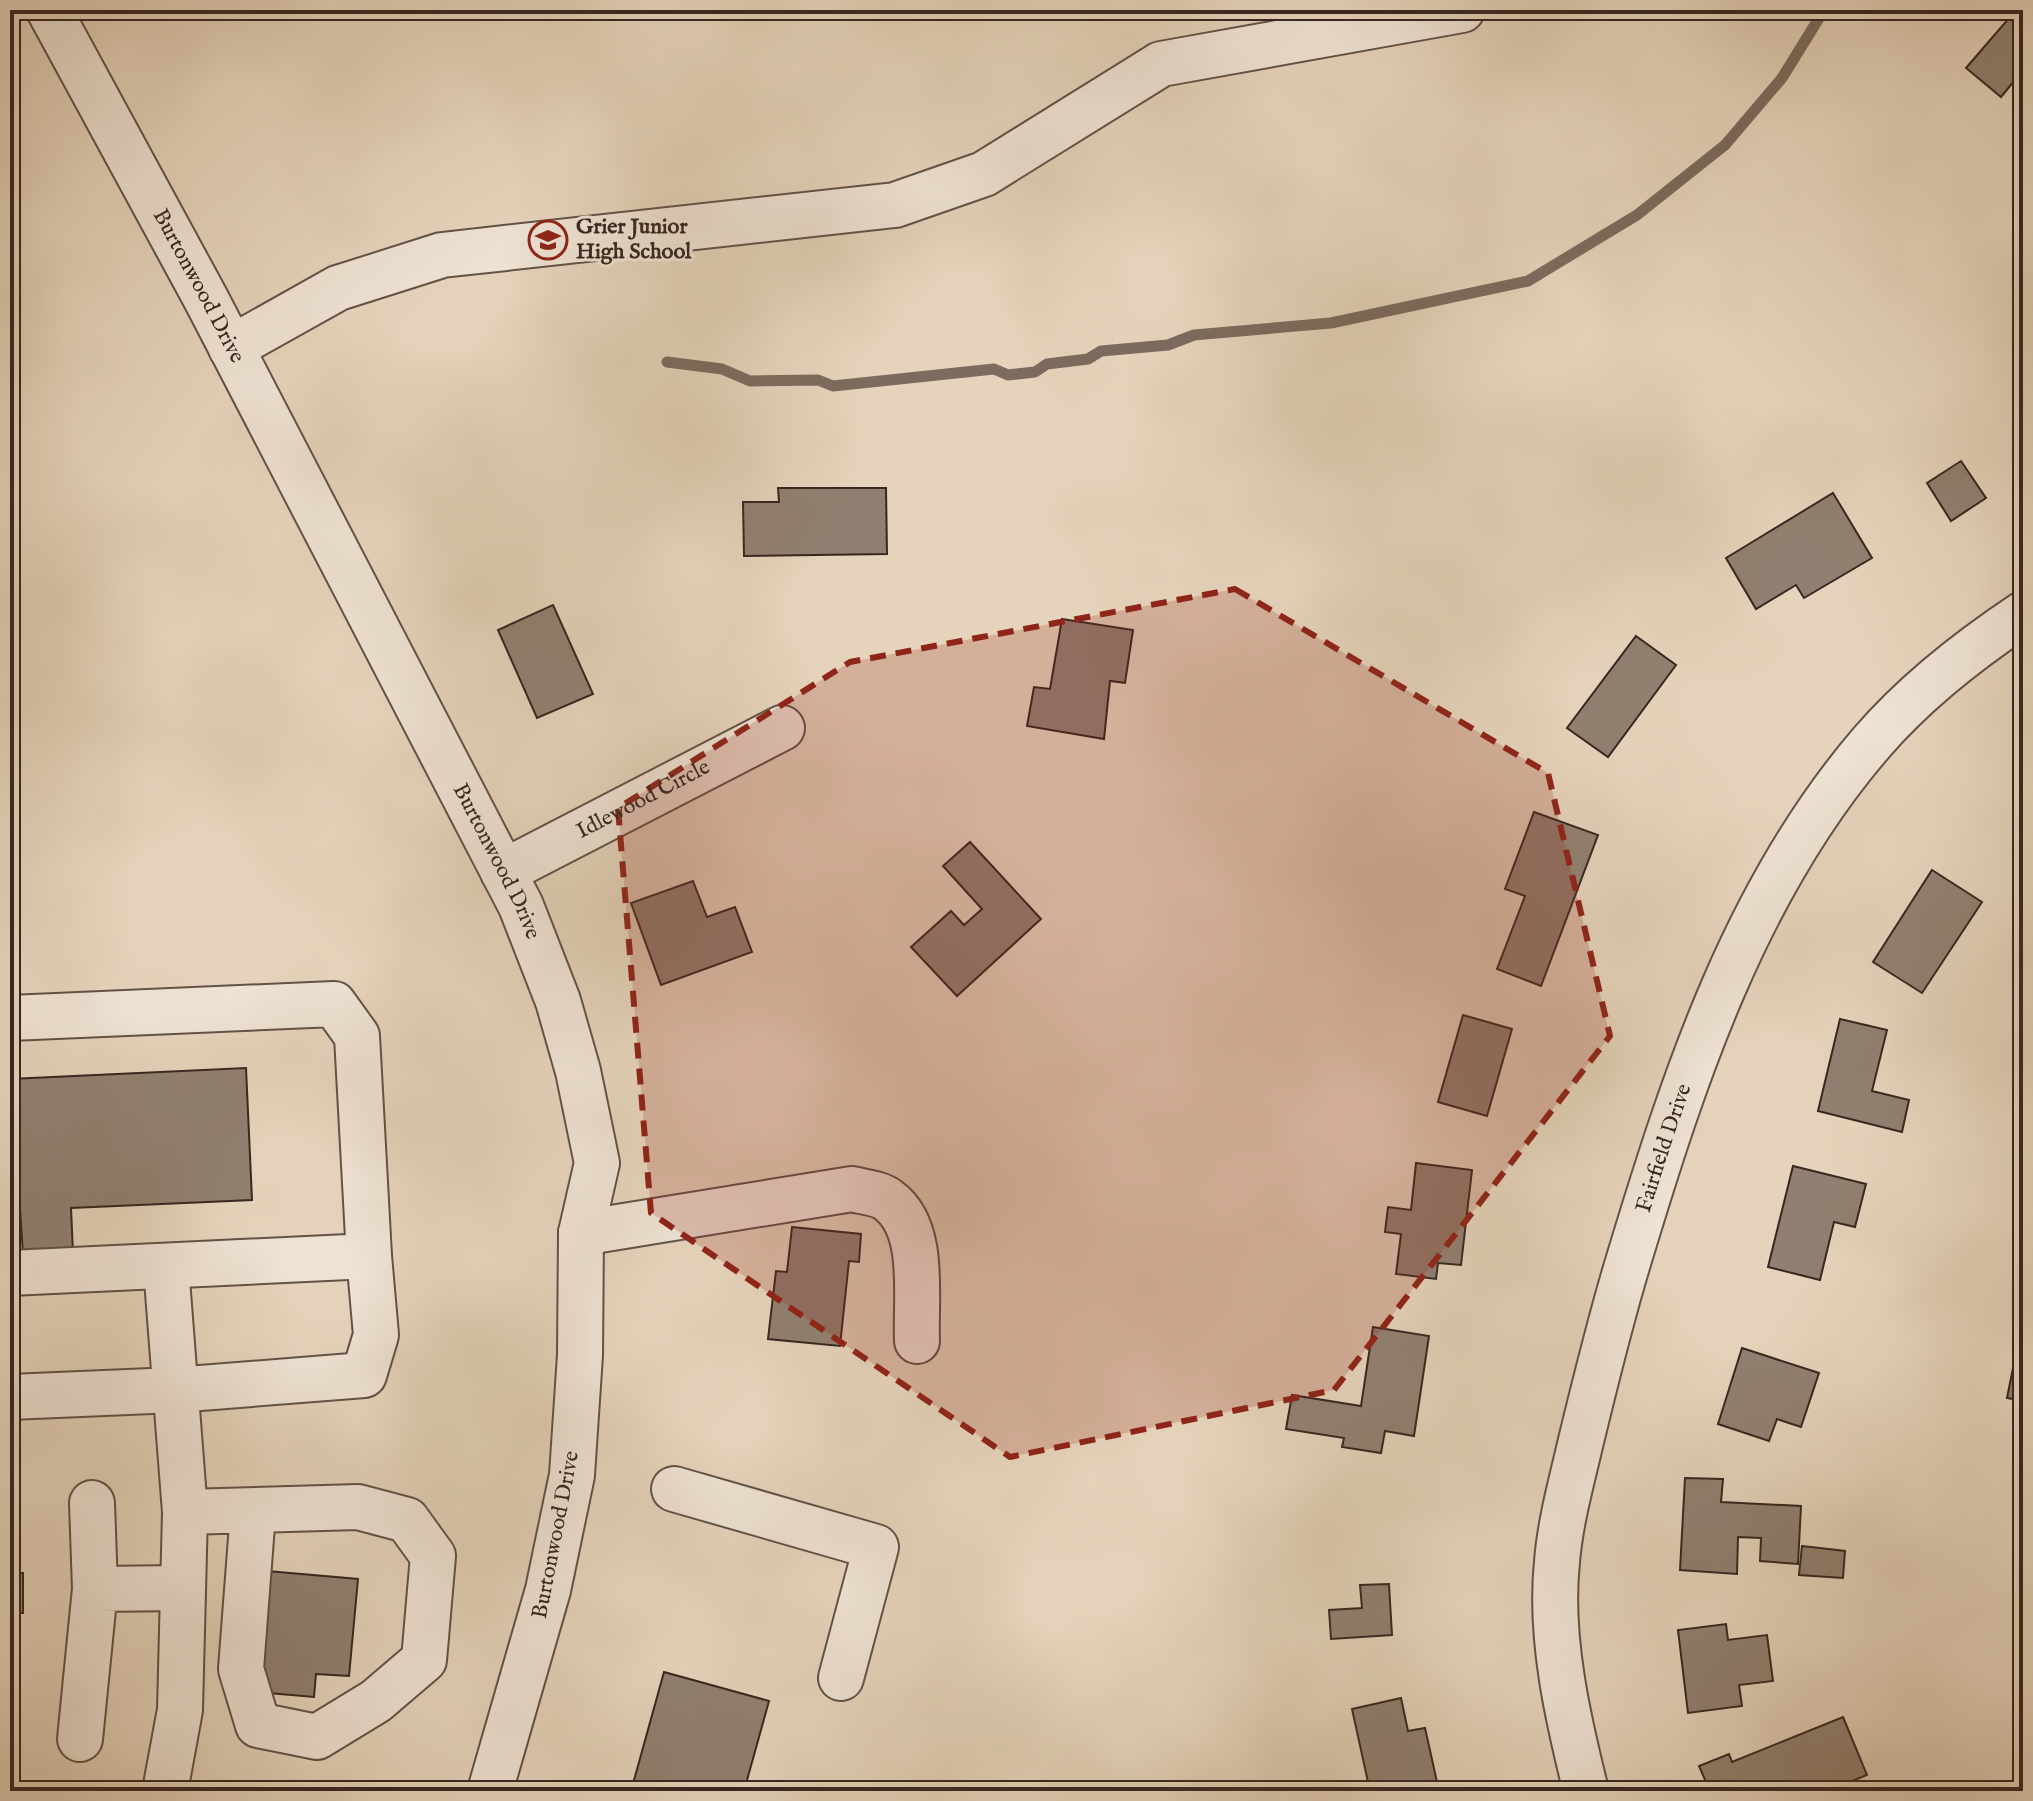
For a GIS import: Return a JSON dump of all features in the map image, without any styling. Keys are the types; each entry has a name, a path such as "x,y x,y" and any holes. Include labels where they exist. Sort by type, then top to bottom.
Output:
{"street":[{"name":"Burtonwood Drive","path":"49,10 231,348 503,872 541,953 578,1071 597,1163 581,1233 580,1355 572,1475 548,1590 490,1791"},
{"path":"231,348 338,288 442,255 895,205 984,174 1161,64 1324,21 1462,10"},
{"name":"Fairfield Drive","path":"1586,1791 1573,1741 1556,1622 1556,1563 1607,1333 1658,1161 1713,1009 1771,889 1811,825 1871,742 1912,699 2023,614"},
{"name":"Idlewood Circle","path":"503,872 782,728"},
{"path":"10,1018 334,1004 357,1036 376,1335 364,1375 175,1390 10,1397"},
{"path":"581,1233 852,1189 885,1198 905,1215 914,1242 917,1341"},
{"path":"10,1273 369,1256"},
{"path":"165,1791 180,1710 185,1512 166,1267"},
{"path":"674,1489 876,1547 841,1678"},
{"path":"80,1739 95,1589 92,1503"},
{"path":"185,1512 358,1507 407,1520 433,1556 424,1660 376,1701 317,1737 258,1725 241,1669 253,1512"},
{"path":"95,1589 183,1588"}],"highlighted area":[{"path":"1235,589 1548,773 1610,1036 1334,1390 1010,1457 651,1213 618,808 850,662"}],"building":[{"path":"2016,10 2023,10 2023,79 2019,75 2001,97 1966,68"},
{"path":"1961,461 1986,498 1951,521 1927,483"},
{"path":"778,488 886,488 887,554 744,556 743,502 779,502"},
{"path":"1833,493 1872,558 1804,598 1796,585 1756,609 1726,558"},
{"path":"553,605 593,694 537,718 498,630"},
{"path":"1062,619 1133,630 1125,683 1110,681 1104,739 1027,726 1034,687 1050,689"},
{"path":"1636,636 1676,665 1608,757 1567,728"},
{"path":"1534,812 1598,835 1541,986 1497,969 1525,896 1505,889"},
{"path":"970,842 1041,919 957,996 911,947 951,911 964,925 982,909 943,866"},
{"path":"1932,870 1982,902 1922,993 1873,962"},
{"path":"693,881 707,917 735,907 752,952 661,985 631,903"},
{"path":"1463,1015 1512,1029 1487,1116 1438,1102"},
{"path":"1840,1019 1887,1030 1872,1091 1909,1100 1902,1132 1818,1111"},
{"path":"246,1068 252,1200 71,1208 73,1253 23,1255 20,1209 10,1210 10,1079"},
{"path":"1416,1163 1472,1170 1461,1265 1438,1263 1436,1279 1396,1274 1401,1234 1385,1232 1388,1207 1411,1210"},
{"path":"1793,1166 1866,1184 1855,1227 1834,1222 1820,1280 1768,1267"},
{"path":"792,1227 861,1234 859,1262 849,1261 840,1346 768,1339 776,1271 787,1272"},
{"path":"1373,1327 1429,1336 1414,1436 1385,1431 1381,1453 1342,1447 1344,1438 1286,1429 1292,1395 1361,1406"},
{"path":"1742,1348 1819,1373 1801,1427 1777,1419 1769,1441 1718,1424"},
{"path":"2016,1353 2023,1354 2023,1401 2007,1398"},
{"path":"1685,1478 1723,1479 1721,1502 1801,1506 1798,1564 1760,1561 1761,1538 1738,1537 1737,1574 1680,1570"},
{"path":"1802,1546 1845,1551 1843,1578 1799,1575"},
{"path":"267,1571 358,1579 349,1676 316,1674 314,1697 257,1692"},
{"path":"10,1573 23,1573 23,1613 10,1613"},
{"path":"1389,1584 1392,1635 1331,1639 1329,1610 1362,1608 1360,1585"},
{"path":"1726,1624 1728,1640 1767,1635 1773,1681 1739,1685 1742,1706 1688,1713 1678,1630"},
{"path":"664,1672 769,1701 744,1791 631,1791"},
{"path":"1401,1698 1408,1731 1425,1728 1439,1791 1370,1791 1352,1709"},
{"path":"1843,1717 1867,1775 1827,1791 1710,1791 1699,1766 1729,1754 1732,1762"}],"waterway":[{"path":"667,362 722,369 750,381 818,380 833,386 994,369 1008,375 1035,372 1047,364 1088,359 1101,351 1168,345 1194,335 1331,323 1528,281 1637,215 1725,145 1782,78 1824,10"}],"place":[{"name":"Grier Junior High School","path":"548,240"}]}
